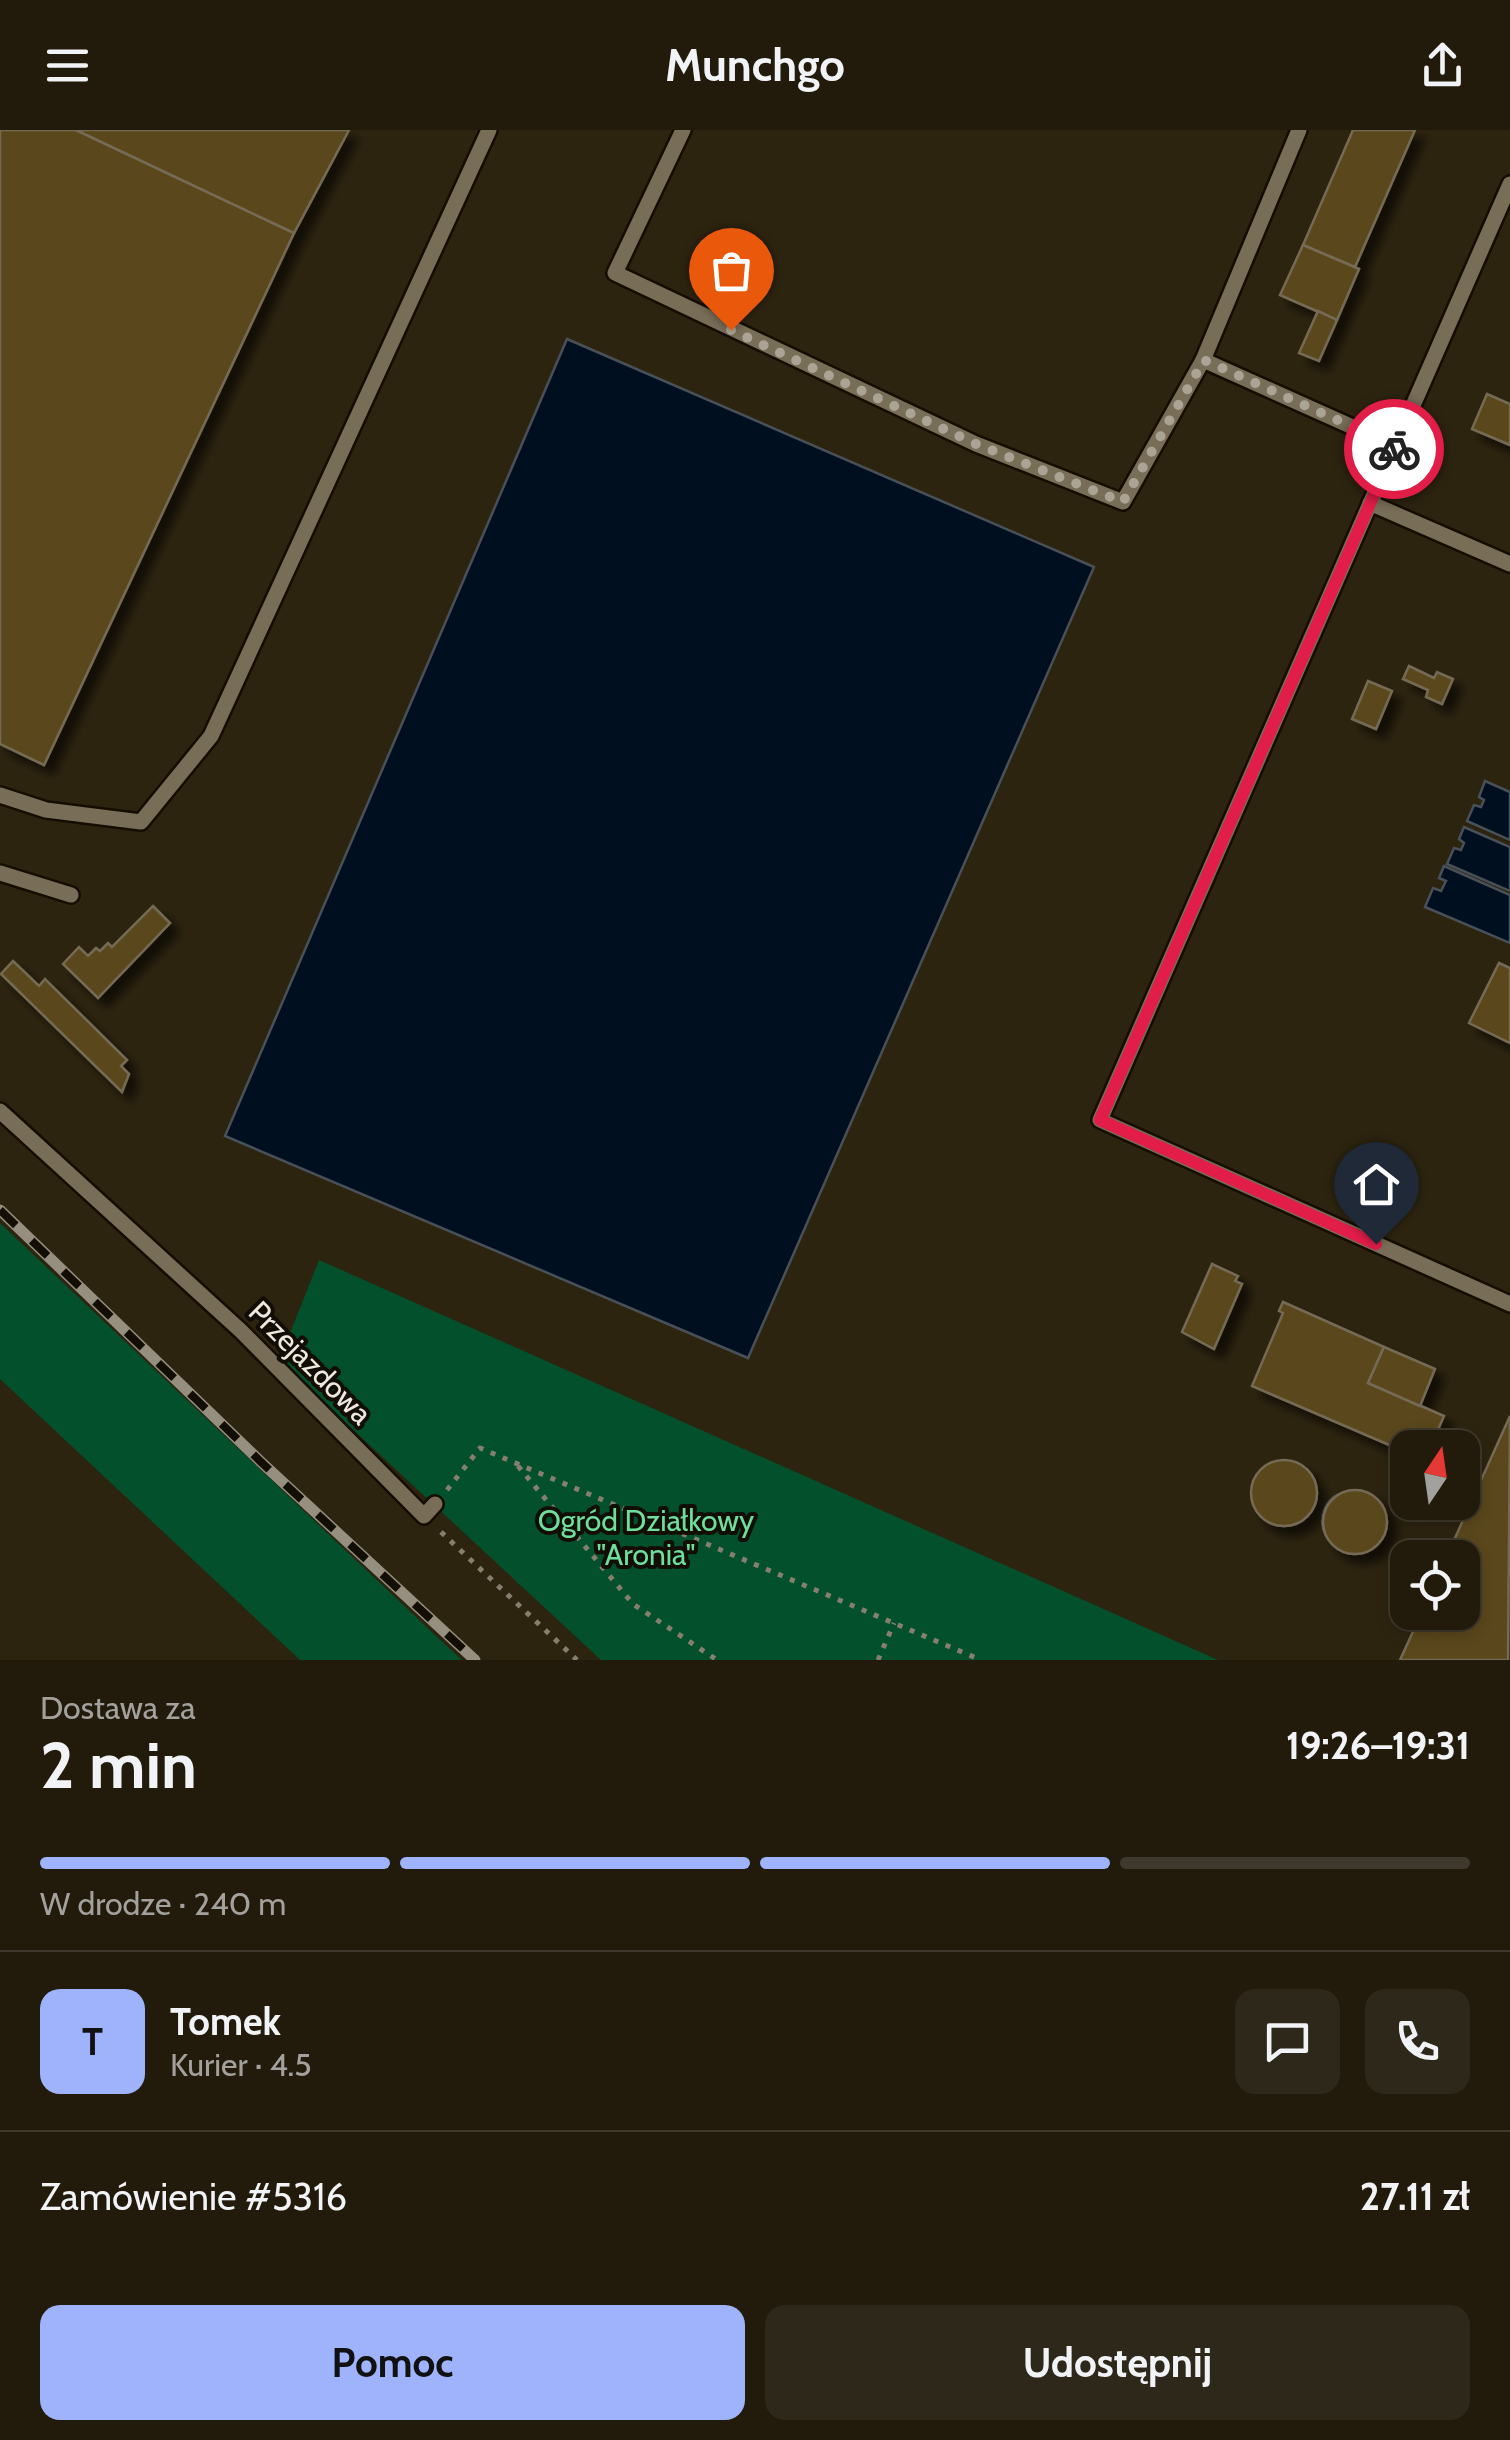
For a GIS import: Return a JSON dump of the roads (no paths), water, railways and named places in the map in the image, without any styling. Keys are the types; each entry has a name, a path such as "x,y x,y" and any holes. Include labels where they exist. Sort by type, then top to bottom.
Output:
{"lane":[{"path":"0,795 46,810 141,822 211,736 488,130"},
{"path":"682,130 615,273 976,444 1123,502 1204,360 1299,130"},
{"path":"1510,184 1100,1120 1510,1304"},
{"path":"1204,360 1395,446"},
{"path":"1370,503 1510,564"},
{"path":"0,873 70,895"},
{"name":"Przejazdowa","path":"0,1111 430,1510"}],"water":[{"path":"567,339 1094,567 748,1358 225,1136"},
{"path":"1485,781 1510,792 1510,840 1467,821 1474,805 1481,807 1484,800 1479,797"},
{"path":"1464,827 1510,847 1510,891 1447,864 1454,848 1461,850 1464,843 1459,839"},
{"path":"1444,866 1510,895 1510,943 1425,907 1433,888 1441,891 1446,881 1439,878"},
{"path":"1285,1461 1307,1471 1317,1493 1307,1515 1285,1525 1263,1515 1253,1493 1263,1471"},
{"path":"1350,1492 1370,1500 1378,1520 1370,1540 1350,1548 1330,1540 1322,1520 1330,1500"}],"railway":[{"path":"0,1210 261,1462 475,1660"}],"park label":[{"name":"Ogród Działkowy \"Aronia\"","path":"646,1538"}]}
